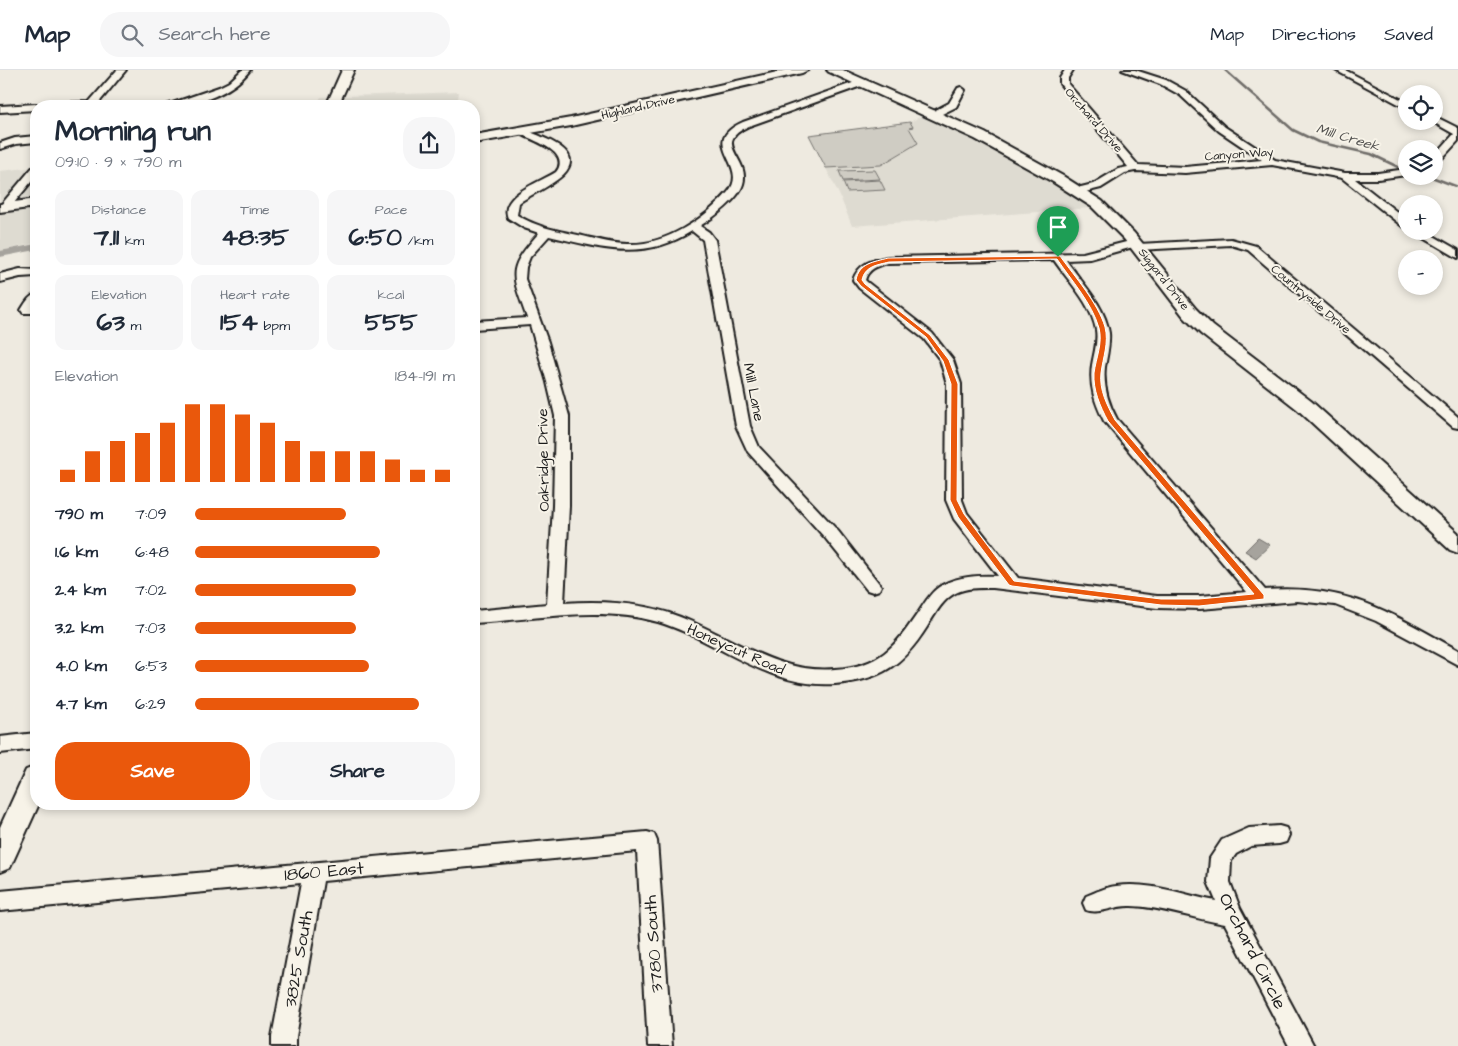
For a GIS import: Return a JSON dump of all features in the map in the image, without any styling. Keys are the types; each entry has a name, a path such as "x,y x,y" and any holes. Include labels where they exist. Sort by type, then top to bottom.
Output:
{"street":[{"path":"95,100 122,70"},
{"path":"190,100 235,83 246,70"},
{"path":"335,100 348,70"},
{"name":"Highland Drive","path":"480,138 521,132 775,73 802,70"},
{"name":"Siggard Drive","path":"833,70 980,136 1097,204 1116,221 1190,313 1207,330 1304,404 1458,545"},
{"name":"Orchard Drive","path":"1069,70 1064,78 1064,84 1135,168"},
{"path":"1126,70 1163,82 1183,93 1228,133 1272,162"},
{"path":"1339,70 1398,100"},
{"path":"521,132 551,146 565,156 566,164 563,172 525,192 515,201 512,207 512,216 530,227 545,233 628,248 654,244 693,227 712,213 740,185 740,178 727,145 728,137 732,131 746,124 861,83"},
{"path":"933,116 952,105 960,90"},
{"path":"0,109 30,107"},
{"path":"1443,125 1458,134 1443,152"},
{"path":"0,146 15,141 30,140"},
{"name":"Canyon Way","path":"1077,191 1097,186 1122,170 1135,168 1185,170 1272,162 1345,176 1378,176 1398,173"},
{"path":"1345,176 1398,218"},
{"path":"2,208 30,177"},
{"path":"2,208 30,204"},
{"name":"Mill Lane","path":"693,227 705,234 709,240 743,426 753,449 832,535 874,586"},
{"name":"Oakridge Drive","path":"545,233 525,256 520,267 519,279 554,382 562,416 561,506 555,611"},
{"path":"1433,240 1458,255"},
{"name":"Countryside Drive","path":"1136,245 1231,242 1252,248 1458,424"},
{"path":"1012,583 960,515 954,500 954,384 946,360 928,336 869,291 859,280 860,272 866,267 888,260 1094,256 1120,245 1136,245"},
{"path":"1058,257 1097,314 1102,328 1104,340 1098,374 1098,389 1103,406 1112,421 1261,597"},
{"path":"0,278 20,273 30,273"},
{"path":"26,310 30,305"},
{"path":"480,325 534,321"},
{"name":"Honeycut Road","path":"480,617 609,608 646,612 688,627 773,668 806,676 827,677 864,671 893,658 908,641 936,598 945,591 960,585 979,582 1012,583 1161,602 1199,602 1261,597 1320,597 1351,604 1458,658"},
{"path":"0,745 30,742"},
{"path":"0,860 30,792"},
{"name":"Orchard Circle","path":"1280,835 1248,837 1229,848 1221,858 1219,882 1232,914 1302,1046"},
{"name":"1860 East","path":"0,901 647,841"},
{"name":"3780 South","path":"647,841 660,1046"},
{"name":"3825 South","path":"284,1046 284,1037 314,872"},
{"path":"1094,903 1116,896 1140,896 1213,912 1232,914"}],"shaded area":[{"path":"459,92 458,100 319,100 321,97"},
{"path":"925,114 967,134 1068,190 1091,208 852,226 839,194 809,135 910,122"},
{"path":"910,122 913,127 909,128 918,143 881,165 826,168 809,135"},
{"path":"30,168 30,244 0,251 0,171"},
{"path":"875,170 880,179 843,181 839,171"},
{"path":"880,180 885,190 847,192 843,182"},
{"path":"1258,538 1270,545 1256,558 1245,551"}],"waterway":[{"name":"Mill Creek","path":"1225,70 1293,130 1318,142 1371,154 1398,167"},
{"name":"Mill Creek","path":"1443,181 1458,187"},
{"path":"0,254 30,248"}],"route":[{"path":"1058,257 1097,314 1102,328 1104,340 1098,374 1098,389 1103,406 1124,436 1261,597 1182,603 1142,601 1012,583 960,515 954,500 954,384 946,360 928,336 863,285 859,280 860,272 866,267 888,260 1058,257"}]}
